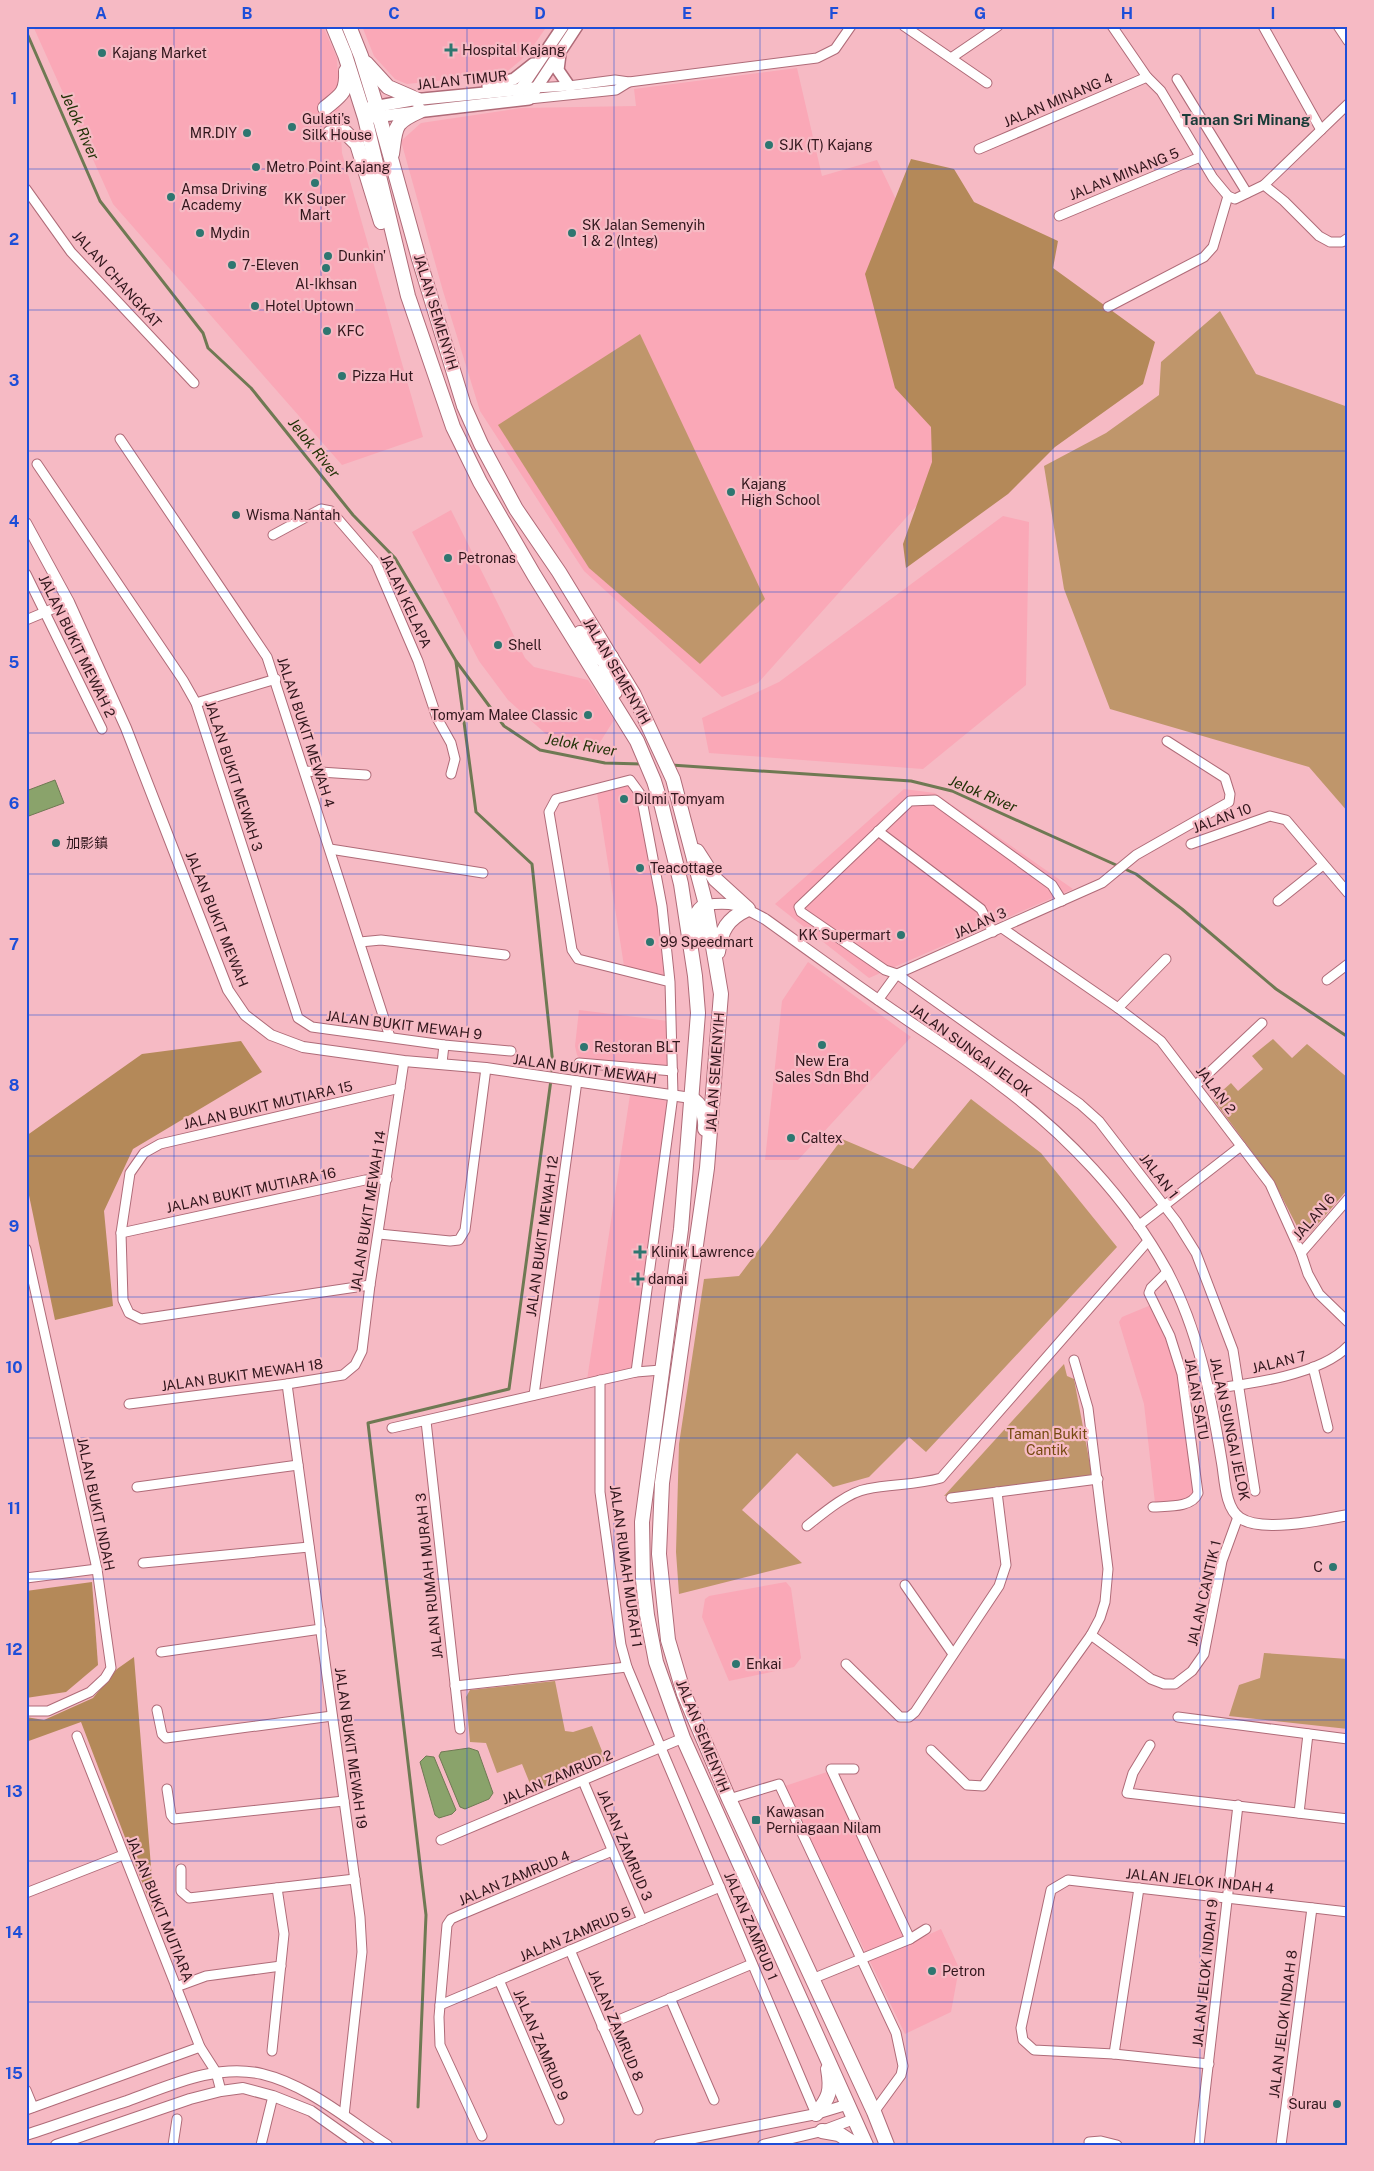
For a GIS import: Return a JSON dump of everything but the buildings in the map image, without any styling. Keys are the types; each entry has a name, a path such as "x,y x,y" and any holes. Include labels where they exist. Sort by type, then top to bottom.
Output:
{"main road":[{"name":"JALAN SEMENYIH","path":"333,26 345,54 363,113 408,296 453,428 480,482 534,575 636,739 654,781 662,807 681,884 696,976 698,1013 681,1229 642,1522 646,1616 656,1662 683,1738 825,2054 854,2110 866,2145"},
{"name":"JALAN SEMENYIH","path":"349,26 361,56 464,406 481,444 516,509 634,695 673,779 690,839 706,905 721,994 707,1168 662,1483 659,1554 668,1640 684,1694 729,1799 874,2112 887,2145"},
{"name":"JALAN TIMUR","path":"363,113 378,113 478,93 520,89 563,26"},
{"path":"530,99 535,88 578,26"},
{"path":"560,52 558,70 569,86"},
{"path":"325,108 342,95 346,88 345,54"},
{"path":"361,56 388,87 419,105 397,125 391,160"},
{"path":"478,93 487,87 514,78 541,59"},
{"path":"514,99 520,89 535,88"},
{"name":"JALAN TIMUR","path":"419,105 530,99"},
{"path":"330,133 345,132 357,144 382,226 408,296"},
{"path":"534,575 553,594 593,653 599,658 611,657"},
{"path":"611,657 606,663 606,671 624,708 636,739"},
{"path":"662,807 672,822 693,890 706,905 699,909 696,914 701,964 696,976"},
{"path":"690,839 715,879 748,909 736,914 728,923 720,937 717,963"},
{"path":"691,1098 698,1095 704,1089 708,1077 716,1066"},
{"path":"691,1098 700,1104 703,1111 705,1125 704,1160 707,1168"},
{"path":"825,2006 830,2033 853,2083 858,2100 854,2110 867,2117 880,2145"},
{"path":"816,2114 828,2099 830,2088 825,2054"},
{"path":"822,2131 839,2134 856,2145"}],"street":[{"path":"535,88 615,80 629,82 817,58 835,50 852,26"},
{"path":"904,26 987,83"},
{"path":"951,58 998,26"},
{"path":"1112,26 1147,77 1161,91 1212,178 1231,198"},
{"path":"1263,26 1321,130"},
{"path":"1338,26 1348,41"},
{"name":"JALAN MINANG 4","path":"979,149 1147,77"},
{"path":"1177,79 1247,193"},
{"path":"530,99 616,90 629,82"},
{"path":"1231,198 1264,185 1348,104"},
{"name":"JALAN MINANG 5","path":"1059,216 1200,157"},
{"path":"1264,185 1284,201 1319,236 1330,242 1342,242 1348,238"},
{"name":"JALAN CHANGKAT","path":"26,189 72,252 194,383"},
{"path":"1108,307 1204,257 1213,247 1231,198"},
{"name":"JALAN BUKIT MEWAH 4","path":"120,439 260,646 276,680 390,1037"},
{"name":"JALAN BUKIT MEWAH 3","path":"37,464 178,672 196,703 298,1018"},
{"name":"JALAN KELAPA","path":"273,535 321,509 331,511 376,563 418,661 437,718 451,743 455,759 452,774"},
{"name":"JALAN BUKIT MEWAH","path":"26,523 69,602 126,728 228,990 245,1016 271,1035 303,1047 404,1061 486,1068 537,1077 691,1098"},
{"name":"JALAN BUKIT MEWAH 2","path":"26,574 102,729"},
{"path":"26,620 69,602"},
{"path":"196,703 276,680"},
{"name":"JALAN 3","path":"897,974 1102,883 1136,855 1228,802 1230,794 1225,778 1167,741"},
{"path":"305,771 366,775"},
{"path":"636,1372 673,1095 670,982 662,906 640,795 630,780 556,800 549,812 572,950 578,959 670,982"},
{"path":"998,930 981,910 878,831 910,801 935,800 1052,885 1062,901"},
{"name":"JALAN 10","path":"1191,844 1270,816 1286,820 1348,893"},
{"name":"JALAN 1","path":"878,831 802,902 799,907 802,912 885,970 897,974 1080,1104 1099,1121 1164,1206 1196,1254 1233,1350 1255,1491"},
{"path":"330,849 483,873"},
{"path":"1278,901 1323,865"},
{"name":"JALAN SUNGAI JELOK","path":"706,905 726,903 748,909 782,931 1001,1085 1058,1133 1104,1181 1138,1226 1167,1272 1194,1332 1210,1389 1228,1496 1238,1517 1256,1525 1274,1526 1347,1516"},
{"name":"JALAN 2","path":"998,930 1118,1008 1161,1041 1270,1184 1301,1253 1308,1274 1319,1294 1348,1322"},
{"path":"360,942 381,940 505,955"},
{"path":"1118,1008 1166,959"},
{"path":"1327,980 1348,964"},
{"path":"878,1000 897,974"},
{"name":"JALAN BUKIT MEWAH 9","path":"298,1018 312,1027 444,1045 511,1051"},
{"path":"1196,1086 1262,1023"},
{"path":"442,1063 444,1045"},
{"name":"JALAN BUKIT MEWAH 14","path":"355,1365 362,1351 370,1285 404,1061"},
{"path":"579,1063 672,1072"},
{"path":"379,1234 450,1242 459,1240 465,1230 486,1068"},
{"name":"JALAN BUKIT MEWAH 12","path":"534,1395 577,1081"},
{"name":"JALAN BUKIT MUTIARA 15","path":"121,1233 130,1173 144,1153 160,1144 400,1088"},
{"path":"1138,1226 1241,1146"},
{"name":"JALAN BUKIT MUTIARA 16","path":"121,1233 365,1180 387,1179"},
{"name":"JALAN 6","path":"1301,1253 1348,1199"},
{"path":"121,1233 123,1300 129,1313 140,1319 370,1285"},
{"path":"807,1526 830,1508 865,1489 924,1483 941,1478 1148,1241"},
{"name":"JALAN BUKIT INDAH","path":"26,1249 97,1569 111,1668 106,1678 90,1692 48,1711 26,1711"},
{"name":"JALAN SATU","path":"1154,1507 1190,1503 1196,1499 1198,1493 1182,1374 1170,1336 1149,1293 1150,1288 1167,1272"},
{"name":"JALAN 7","path":"1210,1389 1240,1386 1324,1364 1348,1346"},
{"path":"931,1750 968,1785 983,1786 1091,1635 1100,1618 1108,1569 1088,1408 1074,1360"},
{"name":"JALAN BUKIT MEWAH 18","path":"129,1404 343,1375 355,1365"},
{"path":"1314,1367 1328,1428"},
{"path":"392,1428 636,1372 661,1370"},
{"name":"JALAN RUMAH MURAH 1","path":"600,1380 600,1492 621,1645 661,1748"},
{"name":"JALAN BUKIT MEWAH 19","path":"287,1384 360,1917 362,1952 344,2116"},
{"name":"JALAN RUMAH MURAH 3","path":"426,1420 460,1729"},
{"path":"138,1487 298,1465"},
{"path":"951,1498 1098,1479"},
{"path":"846,1664 900,1717 908,1718 915,1712 999,1586 1006,1565 997,1492"},
{"name":"JALAN CANTIK 1","path":"1091,1635 1151,1680 1164,1684 1176,1684 1192,1671 1204,1654 1222,1561 1238,1517"},
{"path":"143,1563 309,1547"},
{"path":"26,1578 97,1569"},
{"path":"905,1585 953,1654"},
{"path":"161,1652 321,1629"},
{"path":"455,1686 628,1667"},
{"path":"157,1710 162,1734 166,1738 332,1716"},
{"path":"1178,1717 1348,1739"},
{"path":"1299,1813 1308,1734"},
{"name":"JALAN BUKIT MUTIARA","path":"77,1736 200,2047 216,2072 221,2090"},
{"name":"JALAN ZAMRUD 2","path":"441,1840 683,1738"},
{"path":"1150,1745 1134,1773 1127,1793 1348,1819"},
{"name":"JALAN ZAMRUD 1","path":"661,1748 816,2114"},
{"path":"854,1769 830,1769 910,1939"},
{"name":"JALAN ZAMRUD 3","path":"583,1781 642,1920"},
{"path":"729,1799 780,1784 896,2033 903,2066 901,2075 874,2112"},
{"path":"167,1789 171,1815 174,1819 344,1801"},
{"name":"JALAN JELOK INDAH 9","path":"1199,2145 1238,1805"},
{"name":"JALAN ZAMRUD 4","path":"440,2005 447,1925 451,1919 612,1851"},
{"path":"26,1893 123,1855"},
{"path":"181,1869 181,1891 189,1898 355,1879"},
{"name":"JALAN JELOK INDAH 4","path":"1114,2054 1034,2050 1023,2040 1021,2028 1051,1890 1068,1880 1348,1912"},
{"path":"272,2051 284,1934 278,1888"},
{"name":"JALAN ZAMRUD 5","path":"440,2005 720,1888"},
{"path":"1139,1888 1114,2054 1209,2064"},
{"name":"JALAN JELOK INDAH 8","path":"1281,2145 1312,1908"},
{"path":"812,1979 910,1939 926,1930"},
{"name":"JALAN ZAMRUD 8","path":"570,1950 638,2110"},
{"path":"602,2027 752,1964"},
{"path":"176,1987 206,1976 281,1966"},
{"name":"JALAN ZAMRUD 9","path":"499,1980 559,2120"},
{"path":"670,1998 714,2100"},
{"path":"440,2005 440,2044 482,2136"},
{"path":"26,2090 30,2108 200,2047"},
{"path":"26,2135 184,2081 216,2072 246,2071 264,2074 305,2092 387,2145"},
{"path":"56,2145 190,2099 221,2090 243,2088 273,2096 310,2111 345,2140 359,2145"},
{"path":"260,2145 273,2096"},
{"path":"659,2145 816,2114 854,2110"},
{"path":"763,2145 822,2131 854,2110"},
{"path":"172,2145 177,2119"},
{"path":"1088,2142 1101,2141 1117,2145"}],"shaded area":[{"path":"33,26 323,26 337,58 342,153 423,437 342,465 113,204"},
{"name":"Hospital Kajang","path":"362,26 547,26 521,60 504,74 407,84 395,79 374,56"},
{"name":"Kajang High School","path":"797,68 822,176 877,160 999,414 758,683 722,697 584,571 480,411 443,291 401,141 421,123 521,108 636,106 634,89"},
{"path":"911,159 954,169 974,202 1058,241 1053,268 1155,342 1143,384 1055,447 1008,494 906,568 903,544 932,462 931,427 895,388 865,274"},
{"path":"451,510 525,658 534,667 588,680 614,720 597,747 546,734 508,700 479,661 412,532"},
{"path":"1003,516 1029,522 1026,685 923,769 709,753 702,718 779,682"},
{"path":"55,780 64,803 26,817 26,791"},
{"path":"631,784 639,795 658,905 666,978 624,966 597,793"},
{"path":"904,789 935,793 1073,889 869,978 775,904"},
{"path":"808,962 911,1037 798,1160 765,1160 782,1001"},
{"path":"579,1010 668,1021 669,1067 581,1060 577,1055 575,1046"},
{"path":"241,1041 262,1072 133,1149 104,1211 113,1306 55,1320 26,1181 26,1136 142,1054"},
{"path":"630,1095 668,1101 633,1368 587,1380"},
{"path":"1151,1305 1167,1339 1178,1376 1194,1493 1189,1499 1155,1503 1144,1404 1119,1322 1122,1317"},
{"path":"92,1582 98,1665 66,1692 26,1698 26,1591"},
{"path":"786,1582 791,1588 801,1658 794,1667 729,1681 702,1617 705,1599 709,1596"},
{"path":"134,1657 155,1916 81,1722 26,1742 26,1717 44,1720 93,1698 117,1669"},
{"path":"469,1748 478,1751 493,1793 489,1799 465,1809 460,1807 439,1756 441,1752"},
{"path":"426,1756 434,1757 456,1810 452,1814 439,1818 435,1815 420,1762"},
{"path":"827,1772 908,1944 941,1929 959,1968 951,2012 905,2034 785,1786"}],"green space":[{"path":"1220,311 1256,374 1348,407 1348,812 1309,767 1110,709 1064,589 1044,466 1106,433 1159,395 1161,362"},
{"path":"640,334 765,599 700,664 589,568 498,425"},
{"path":"1273,1039 1292,1058 1307,1044 1348,1078 1348,1189 1310,1233 1300,1232 1273,1180 1213,1099 1231,1083 1238,1091 1263,1069 1252,1056"},
{"path":"971,1099 1041,1153 1117,1247 926,1452 909,1437 869,1477 833,1487 797,1453 742,1510 802,1563 679,1594 676,1552 679,1444 704,1279 739,1276 842,1139 913,1169"},
{"name":"Taman Bukit Cantik","path":"1064,1364 1067,1376 1074,1379 1092,1475 944,1496"},
{"path":"1264,1653 1348,1659 1348,1729 1229,1716 1239,1685 1260,1678"},
{"path":"555,1681 565,1731 573,1732 592,1726 606,1761 533,1791 522,1764 497,1773 486,1743 470,1742 466,1697 470,1690"}],"waterway":[{"name":"Jelok River","path":"26,31 100,201 203,333 208,348 251,388 353,515 395,558 456,661 504,726 540,750 605,763 642,764"},
{"path":"418,2107 426,1915 368,1423 509,1389 553,1065 532,864 476,812 456,662"},
{"name":"Jelok River","path":"671,765 911,781 952,791 1136,874 1182,909 1276,989 1348,1037"}],"place":[{"name":"Hospital Kajang","path":"451,50"},
{"name":"Kajang Market","path":"102,53"},
{"name":"Gulati's Silk House","path":"292,127"},
{"name":"MR.DIY","path":"247,133"},
{"name":"SJK (T) Kajang","path":"769,145"},
{"name":"Metro Point Kajang","path":"256,167"},
{"name":"KK Super Mart","path":"315,183"},
{"name":"Amsa Driving Academy","path":"171,197"},
{"name":"Mydin","path":"200,233"},
{"name":"SK Jalan Semenyih 1 & 2 (Integ)","path":"572,233"},
{"name":"Dunkin'","path":"328,256"},
{"name":"7-Eleven","path":"232,265"},
{"name":"Al-Ikhsan","path":"326,268"},
{"name":"Hotel Uptown","path":"255,306"},
{"name":"KFC","path":"327,331"},
{"name":"Pizza Hut","path":"342,376"},
{"name":"Kajang High School","path":"731,492"},
{"name":"Wisma Nantah","path":"236,515"},
{"name":"Petronas","path":"448,558"},
{"name":"Shell","path":"498,645"},
{"name":"Tomyam Malee Classic","path":"588,715"},
{"name":"Dilmi Tomyam","path":"624,799"},
{"name":"加影鎮","path":"56,843"},
{"name":"Teacottage","path":"640,868"},
{"name":"KK Supermart","path":"901,935"},
{"name":"99 Speedmart","path":"650,942"},
{"name":"New Era Sales Sdn Bhd","path":"822,1045"},
{"name":"Restoran BLT","path":"584,1047"},
{"name":"Caltex","path":"791,1138"},
{"name":"Klinik Lawrence","path":"640,1252"},
{"name":"damai","path":"638,1279"},
{"name":"C","path":"1333,1567"},
{"name":"Enkai","path":"736,1664"},
{"name":"Kawasan Perniagaan Nilam","path":"756,1820"},
{"name":"Petron","path":"932,1971"},
{"name":"Surau","path":"1337,2104"}],"district":[{"name":"Taman Sri Minang","path":"1246,120"}]}
